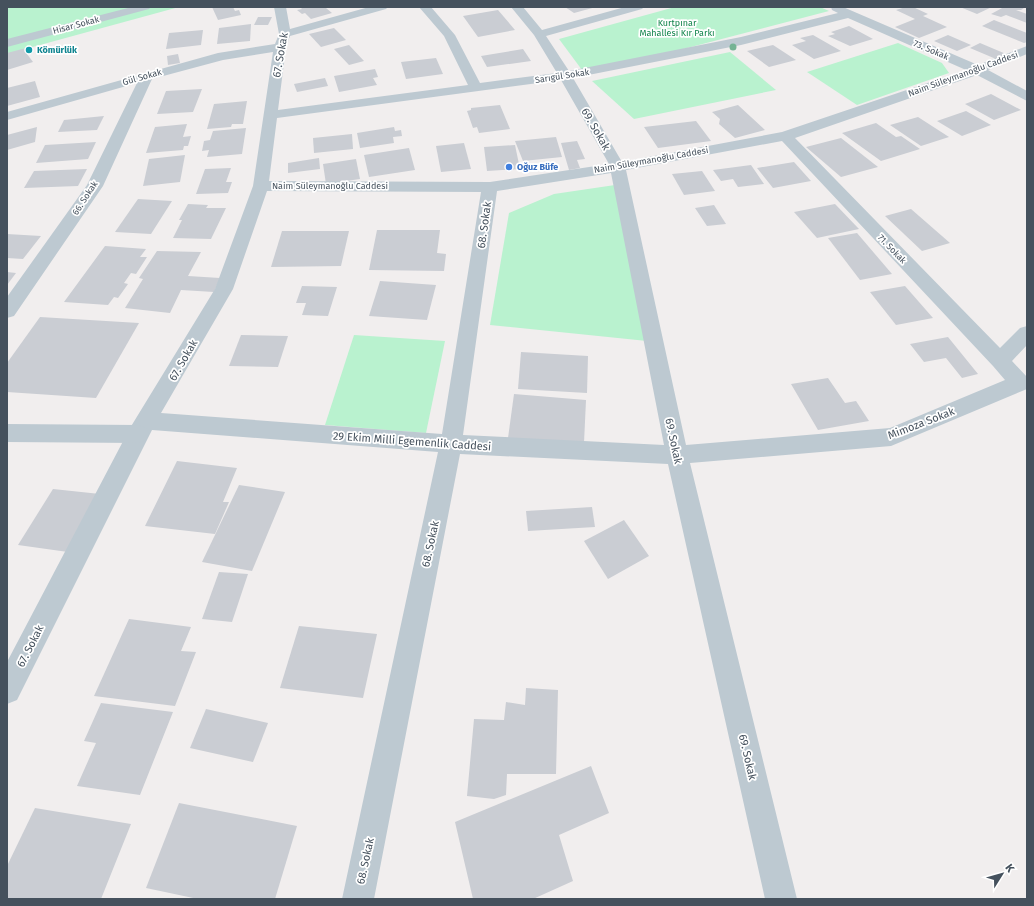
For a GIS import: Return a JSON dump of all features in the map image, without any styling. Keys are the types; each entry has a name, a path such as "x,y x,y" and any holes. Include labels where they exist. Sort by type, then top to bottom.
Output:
{"street":[{"name":"Hisar Sokak","path":"7,43 145,7"},
{"name":"67. Sokak","path":"7,690 143,428 224,289 261,186 282,40 280,7"},
{"name":"Gül Sokak","path":"7,116 147,76 282,40 382,7"},
{"path":"425,7 449,35 476,88"},
{"name":"69. Sokak","path":"517,7 539,34 618,167 677,456 781,899"},
{"path":"539,34 638,7"},
{"name":"73. Sokak","path":"834,7 978,70 1027,97"},
{"name":"Sarıgül Sokak","path":"271,115 565,76 740,41 849,14"},
{"name":"Naim Süleymanoğlu Caddesi","path":"261,186 490,187 618,167 785,136 978,70 1027,50"},
{"name":"66. Sokak","path":"7,311 95,186 147,76"},
{"name":"71. Sokak","path":"785,136 1000,361"},
{"name":"68. Sokak","path":"358,899 451,444 490,187"},
{"path":"1000,361 1027,333"},
{"name":"Mimoza Sokak","path":"677,456 891,437 1020,383 1000,361"},
{"name":"29 Ekim Milli Egemenlik Caddesi","path":"7,433 143,428 677,456"}],"green space":[{"path":"7,7 179,7 7,54"},
{"name":"Kurtpınar Mahallesi Kır Parkı","path":"675,7 820,7 829,11 664,54 582,70 559,39"},
{"path":"898,43 942,63 949,73 857,105 807,72"},
{"path":"730,52 776,90 634,119 592,81"},
{"path":"615,185 647,341 490,325 509,213 554,194"},
{"path":"354,335 445,341 426,433 325,425"}],"building":[{"path":"212,7 233,7 235,11 239,10 241,15 218,20"},
{"path":"300,7 328,7 326,8 332,13 311,19 305,13 302,14 297,10 302,9"},
{"path":"565,7 596,7 574,13"},
{"path":"906,7 913,7 928,14 923,16 947,27 919,38 895,27 915,19 896,10"},
{"path":"960,7 992,7 977,14"},
{"path":"1004,7 1024,8 1021,10 1016,10 1027,14 1027,23 1006,15 1001,17 991,14"},
{"path":"498,10 515,30 478,37 463,16"},
{"path":"258,17 272,17 268,25 254,25"},
{"path":"994,20 1027,33 1027,42 1024,43 982,26"},
{"path":"251,24 250,41 217,44 219,28"},
{"path":"849,26 873,39 850,46 828,36 835,34 831,32"},
{"path":"334,28 346,40 321,47 309,34"},
{"path":"203,30 201,45 166,49 169,33"},
{"path":"813,35 841,51 814,59 792,45 806,41 800,38"},
{"path":"948,35 971,45 957,51 934,41"},
{"path":"980,43 1006,54 996,59 970,48"},
{"path":"349,45 364,61 349,65 334,49"},
{"path":"773,45 796,60 769,67 747,51"},
{"path":"30,47 33,52 27,54 33,62 7,70 7,53"},
{"path":"523,49 531,61 487,67 481,56"},
{"path":"178,54 180,63 168,65 167,56"},
{"path":"436,58 443,74 406,79 401,62"},
{"path":"375,69 378,77 373,78 377,85 339,92 334,76"},
{"path":"325,78 328,86 297,92 294,84"},
{"path":"35,81 40,97 7,106 7,88"},
{"path":"202,89 193,112 157,114 166,91"},
{"path":"991,94 1021,110 994,120 965,104"},
{"path":"247,101 243,124 232,124 231,127 207,129 214,104"},
{"path":"500,105 510,129 479,133 477,127 473,128 467,111 471,110 471,108"},
{"path":"738,105 765,130 735,138 719,124 720,119 712,112"},
{"path":"966,111 991,125 962,136 937,121"},
{"path":"104,116 97,130 58,132 64,120"},
{"path":"918,117 949,137 921,146 890,125"},
{"path":"696,121 711,141 658,148 644,127"},
{"path":"876,123 896,137 901,136 920,149 881,161 842,133"},
{"path":"187,124 183,137 191,136 188,146 184,146 183,150 146,153 155,127"},
{"path":"37,127 35,142 7,150 7,135"},
{"path":"394,127 395,131 401,130 402,136 393,137 394,143 360,148 357,133"},
{"path":"246,128 242,154 207,157 209,150 202,151 204,141 210,140 213,131"},
{"path":"352,134 353,149 314,153 313,138"},
{"path":"556,137 562,157 523,161 515,141"},
{"path":"841,138 878,167 841,177 806,147"},
{"path":"577,141 585,159 577,160 580,168 569,170 561,143"},
{"path":"96,142 88,159 36,163 45,145"},
{"path":"464,143 471,169 441,172 436,146"},
{"path":"515,145 520,169 487,171 484,147"},
{"path":"409,148 415,170 369,177 364,155"},
{"path":"185,155 180,182 143,186 149,159"},
{"path":"319,158 320,169 288,173 288,163"},
{"path":"356,159 360,179 326,184 323,164"},
{"path":"794,162 811,181 773,188 757,168"},
{"path":"751,165 764,184 738,187 733,179 721,181 713,170"},
{"path":"231,168 226,182 232,182 228,193 196,194 205,169"},
{"path":"87,169 78,186 24,188 34,171"},
{"path":"702,171 715,191 684,195 672,174"},
{"path":"138,199 172,201 151,234 115,232"},
{"path":"188,204 208,205 206,208 226,208 211,239 173,238 182,220 179,220"},
{"path":"835,204 859,229 817,238 794,212"},
{"path":"714,205 726,224 707,226 695,208"},
{"path":"911,209 950,243 922,251 885,216"},
{"path":"377,230 440,230 437,253 446,254 444,271 369,270"},
{"path":"282,231 349,231 341,266 271,267"},
{"path":"857,233 892,274 860,280 828,238"},
{"path":"7,234 41,236 23,259 7,258"},
{"path":"105,246 146,249 140,257 147,257 136,274 131,273 124,283 128,284 118,298 114,297 108,305 64,302"},
{"path":"157,251 201,252 188,276 220,278 214,292 181,290 170,313 125,308 143,279 139,278"},
{"path":"7,272 16,273 7,285"},
{"path":"380,281 436,285 427,320 369,316"},
{"path":"302,286 337,287 328,316 302,315 306,303 296,303"},
{"path":"905,286 933,318 896,325 870,292"},
{"path":"40,317 139,323 96,398 7,392 7,363"},
{"path":"241,335 288,336 278,367 229,366"},
{"path":"948,337 978,374 962,378 946,358 924,362 910,344"},
{"path":"521,352 588,356 587,393 518,389"},
{"path":"828,378 845,403 856,401 869,421 818,430 791,384"},
{"path":"514,394 586,400 584,443 508,438"},
{"path":"177,461 237,468 223,502 229,502 215,534 145,526"},
{"path":"239,485 285,492 252,571 202,562"},
{"path":"53,489 100,494 68,552 18,545"},
{"path":"592,507 595,527 528,531 526,511"},
{"path":"624,520 649,556 608,579 584,541"},
{"path":"219,572 248,574 232,622 202,619"},
{"path":"129,619 191,627 181,651 196,652 175,706 94,696"},
{"path":"299,626 377,634 363,698 280,688"},
{"path":"526,688 558,690 556,774 507,774 506,795 494,799 467,796 474,719 504,720 506,702 525,705"},
{"path":"101,703 173,712 140,795 77,786 96,743 84,741"},
{"path":"206,709 268,723 253,762 190,748"},
{"path":"591,766 609,813 559,835 573,881 533,899 473,899 455,822"},
{"path":"179,803 297,826 275,899 198,899 146,888"},
{"path":"35,808 131,824 101,899 7,899 7,866"}],"place":[{"name":"Kömürlük","path":"29,50"},
{"name":"Oğuz Büfe","path":"509,167"}]}
